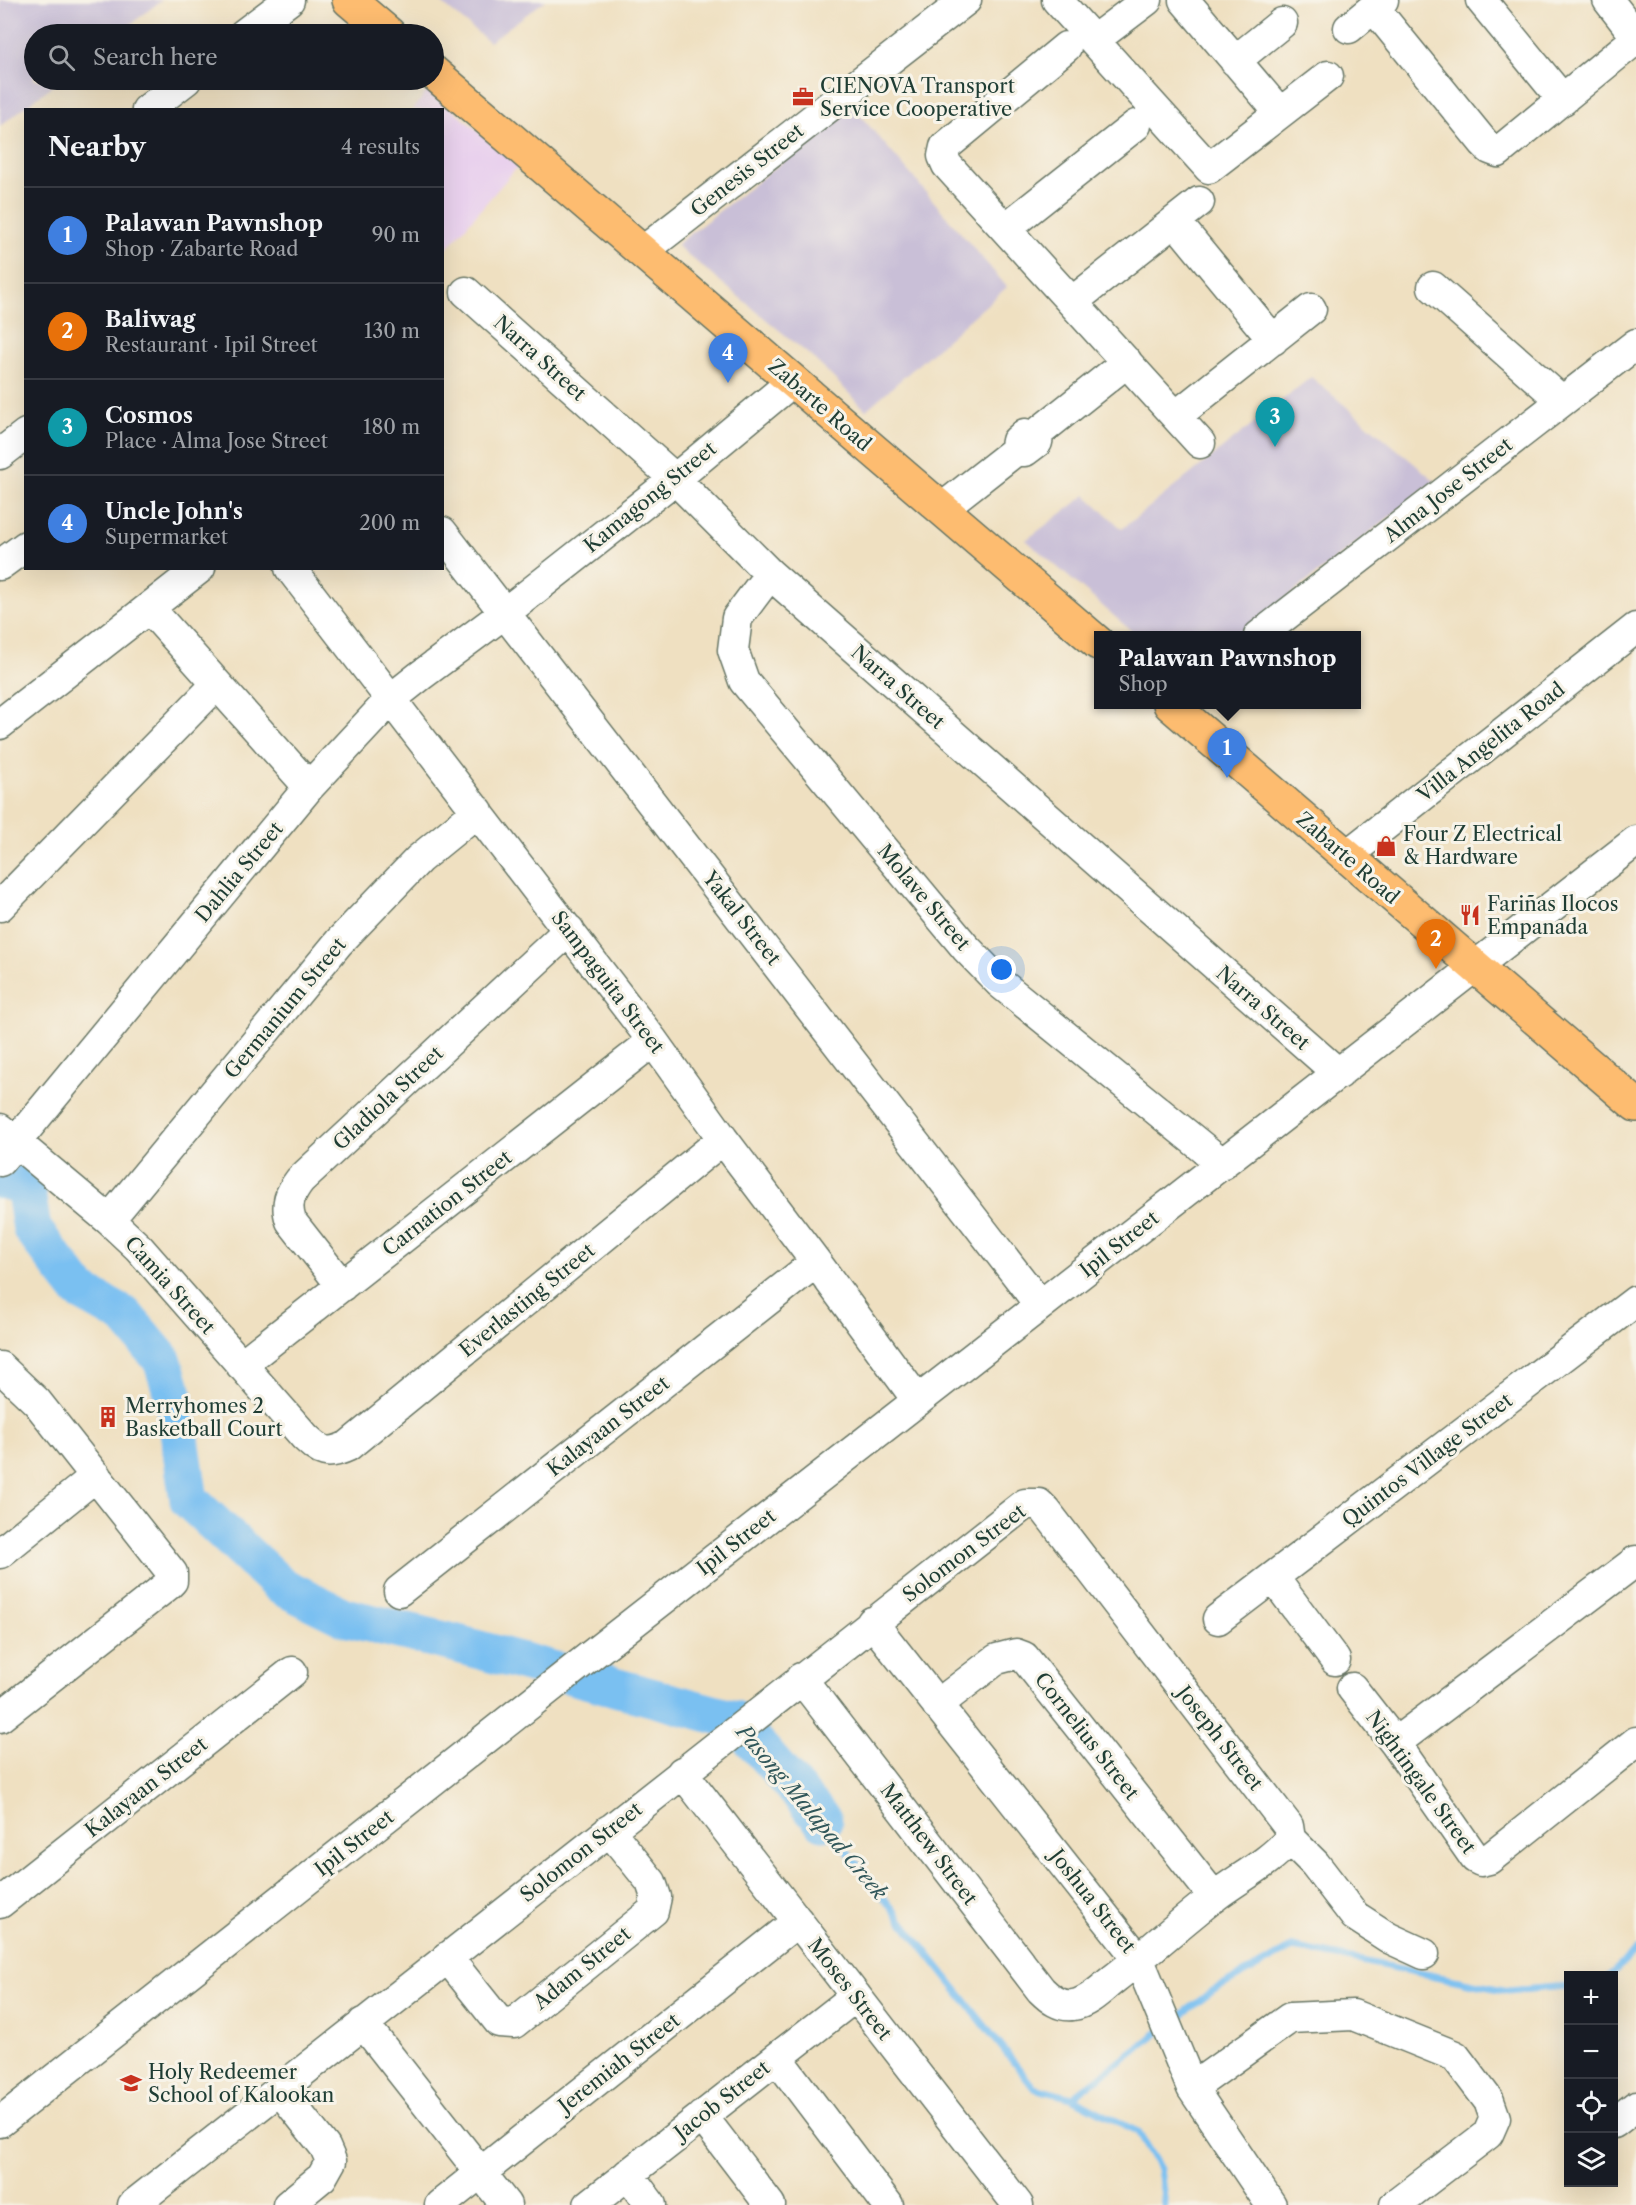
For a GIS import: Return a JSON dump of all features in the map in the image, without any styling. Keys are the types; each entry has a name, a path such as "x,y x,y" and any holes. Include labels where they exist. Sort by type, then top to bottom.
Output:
{"main road":[{"path":"349,0 377,24"},
{"name":"Zabarte Road","path":"444,82 1094,640"},
{"name":"Zabarte Road","path":"1175,709 1636,1105"}],"street":[{"path":"257,24 289,0"},
{"name":"Genesis Street","path":"642,252 966,0"},
{"path":"1057,0 1080,44 1209,168 1328,76"},
{"path":"1147,0 1080,44 945,147 942,156 947,165 1200,443"},
{"path":"1184,0 1280,113"},
{"path":"1481,0 1563,100"},
{"path":"1349,28 1379,4 1490,149 1498,152 1636,38 1608,0"},
{"path":"1235,61 1282,22"},
{"path":"150,108 173,90"},
{"path":"1006,228 1137,125"},
{"path":"1072,302 1199,202"},
{"path":"1175,221 1273,340"},
{"path":"1433,287 1562,401"},
{"name":"Narra Street","path":"466,292 675,479 770,574 1339,1074"},
{"path":"1176,416 1311,309"},
{"name":"Alma Jose Street","path":"1265,631 1636,344"},
{"path":"941,509 1015,451 1020,438 1029,432 1039,432 1127,362"},
{"name":"Kamagong Street","path":"506,612 675,479 792,381"},
{"path":"0,454 24,436"},
{"name":"Yakal Street","path":"444,534 1040,1305"},
{"path":"0,565 24,547"},
{"path":"0,724 197,570"},
{"name":"Sampaguita Street","path":"292,570 653,1041 918,1401"},
{"name":"Molave Street","path":"770,574 737,618 733,650 744,681 966,948 1000,983 1223,1164"},
{"path":"149,608 309,787"},
{"name":"Dahlia Street","path":"4,1148 309,787 392,699 506,612"},
{"name":"Villa Angelita Road","path":"1346,856 1636,628"},
{"path":"0,906 217,684"},
{"name":"Germanium Street","path":"109,1220 339,942 419,859 478,811"},
{"path":"1475,967 1636,841"},
{"name":"Gladiola Street","path":"342,1286 291,1221 288,1212 291,1191 300,1180 569,930"},
{"name":"Ipil Street","path":"0,2122 584,1661 1475,967"},
{"name":"Carnation Street","path":"241,1365 653,1041"},
{"name":"Everlasting Street","path":"327,1452 348,1446 723,1139"},
{"name":"Camia Street","path":"4,1148 109,1220 139,1248 305,1437 317,1448 327,1452"},
{"name":"Kalayaan Street","path":"399,1591 816,1262"},
{"name":"Quintos Village Street","path":"1218,1619 1636,1302"},
{"path":"0,1717 171,1581 172,1573 37,1402 5,1381"},
{"path":"0,1553 96,1476"},
{"name":"Solomon Street","path":"134,2204 1018,1508 1032,1503"},
{"name":"Joseph Street","path":"1032,1503 1039,1504 1046,1510 1287,1826 1290,1839 1315,1864 1355,1916 1389,1938 1424,1954"},
{"path":"1395,1743 1636,1562"},
{"path":"1273,1577 1335,1660"},
{"name":"Joshua Street","path":"872,1622 1139,1960 1192,2088 1271,2205"},
{"name":"Cornelius Street","path":"937,1705 997,1659 1016,1654 1024,1657 1214,1897"},
{"name":"Kalayaan Street","path":"0,1903 292,1672"},
{"name":"Matthew Street","path":"801,1678 1050,1999 1061,2004 1072,2005 1085,2001 1139,1960"},
{"name":"Nightingale Street","path":"1352,1688 1395,1743 1475,1858 1481,1861 1489,1859 1636,1742"},
{"name":"Moses Street","path":"682,1772 1018,2205"},
{"name":"Adam Street","path":"447,1957 499,2022 513,2024 652,1911 656,1897 651,1882 609,1830"},
{"path":"1139,1960 1214,1897 1281,1850 1290,1839"},
{"name":"Jeremiah Street","path":"440,2205 798,1921"},
{"name":"Jacob Street","path":"589,2205 856,1996"},
{"path":"1192,2088 1290,2018 1353,2014 1455,2056 1489,2101 1495,2118 1488,2134 1395,2205"},
{"path":"363,2023 506,2205"},
{"path":"777,2058 888,2205"},
{"path":"279,2089 326,2147 331,2161 322,2177 288,2205"},
{"path":"1618,2120 1636,2106"},
{"path":"702,2116 770,2205"},
{"path":"628,2174 651,2205"}],"shaded area":[{"path":"0,0 162,0 131,24 24,24 24,90 47,90 0,126"},
{"path":"438,0 546,0 489,42"},
{"path":"430,90 518,166 444,252 444,108 414,108"},
{"path":"853,107 1007,287 866,410 813,358 676,245"},
{"path":"1311,377 1435,481 1244,631 1131,631 1026,540 1086,495 1122,529"}],"waterway":[{"name":"Pasong Malapad Creek","path":"0,1179 25,1186 32,1229 80,1291 125,1316 162,1360 174,1397 189,1500 281,1586 344,1617 454,1643 735,1720 823,1821"},
{"name":"Pasong Malapad Creek","path":"823,1821 1034,2088 1072,2098 1138,2132 1160,2169 1165,2205"},
{"name":"Pasong Malapad Creek","path":"1172,2022 1214,1990 1293,1947 1508,1991 1564,1986"},
{"name":"Pasong Malapad Creek","path":"1614,1971 1636,1951"},
{"name":"Pasong Malapad Creek","path":"1072,2098 1161,2030"}],"place":[{"name":"CIENOVA Transport Service Cooperative","path":"803,97"},
{"name":"Uncle John's","path":"728,383"},
{"name":"Cosmos","path":"1275,447"},
{"name":"Palawan Pawnshop","path":"1227,778"},
{"name":"Four Z Electrical & Hardware","path":"1386,846"},
{"name":"Fariñas Ilocos Empanada","path":"1470,915"},
{"name":"Baliwag","path":"1436,969"},
{"name":"Merryhomes 2 Basketball Court","path":"108,1417"},
{"name":"Holy Redeemer School of Kalookan","path":"131,2083"}]}
